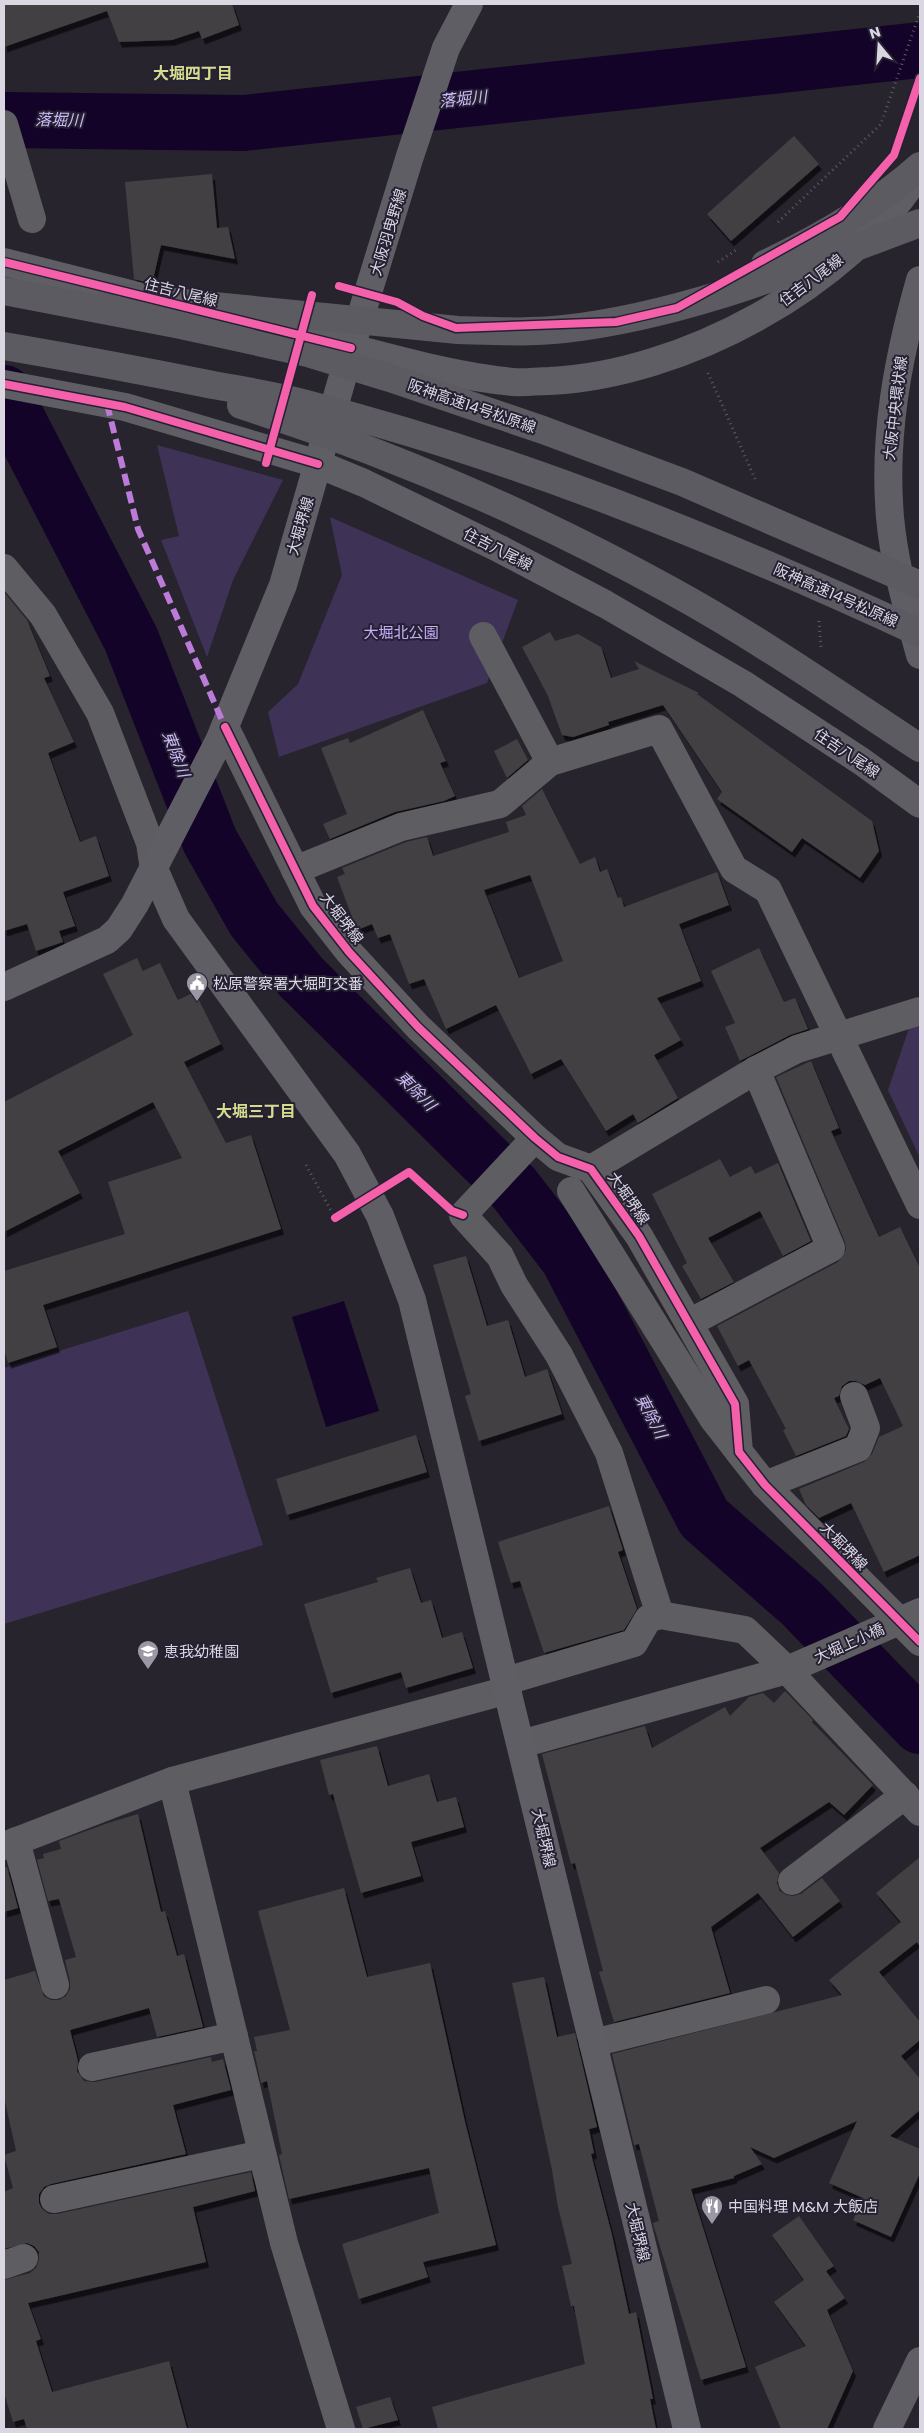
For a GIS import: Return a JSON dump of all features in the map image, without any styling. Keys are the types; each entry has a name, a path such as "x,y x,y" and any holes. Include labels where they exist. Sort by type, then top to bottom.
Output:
{"highway":[{"path":"652,314 736,278 833,228 895,188 920,166"},
{"path":"4,284 458,330 514,332 564,329 652,314 748,286 920,223"},
{"name":"阪神高速14号松原線","path":"4,291 199,329 308,354 390,378 682,482 920,585"},
{"name":"阪神高速14号松原線","path":"4,346 120,366 297,401 432,439 558,481 695,534 832,592 920,633"},
{"path":"120,366 270,414 369,450 538,521 672,590 920,748"},
{"path":"833,691 920,758"}],"main road":[{"name":"大阪羽曳野線","path":"318,464 351,348 410,156 446,48 468,4"},
{"name":"住吉八尾線","path":"4,262 454,374 515,382 583,379 644,364 709,342 769,311 806,285 876,228 910,188 920,171"},
{"name":"大阪中央環状線","path":"920,280 901,354 892,409 887,467 890,518 902,591 920,655"},
{"name":"住吉八尾線","path":"4,384 125,407 318,464 500,549 605,604 743,684 861,761 920,804"},
{"name":"大堀堺線","path":"4,987 107,940 118,929 159,858 222,734 284,585 318,464"},
{"name":"大堀堺線","path":"159,858 176,919 346,1154 380,1216 412,1300 687,2429"},
{"path":"887,2429 920,2361"}],"street":[{"path":"4,124 32,218"},
{"path":"4,568 43,615 100,713 150,843 159,858"},
{"path":"483,636 550,762"},
{"path":"295,870 401,827 500,804 550,762 659,729 734,869 768,890 840,1035 920,1205"},
{"name":"大堀堺線","path":"222,734 313,906 349,952 418,1027 535,1138 558,1157 592,1169 639,1236 735,1404 739,1452 765,1485 909,1616 920,1642"},
{"path":"592,1169 756,1070 797,1049 920,1011"},
{"path":"689,1324 831,1248 756,1070"},
{"path":"535,1138 463,1215 500,1256 514,1285 559,1355 608,1454 660,1615"},
{"path":"571,1191 714,1420 739,1452"},
{"path":"765,1485 858,1448 866,1428 854,1396"},
{"path":"55,1985 10,1844 172,1781 507,1685 634,1643 648,1618 660,1615 746,1630 794,1668 913,1804 792,1881"},
{"name":"大堀上小橋","path":"521,1744 794,1668 909,1616"},
{"path":"172,1781 284,2242 341,2429"},
{"path":"593,2043 766,2000"},
{"path":"92,2067 234,2036"},
{"path":"54,2199 262,2154"}],"path":[{"path":"774,226 881,124 920,12"},
{"path":"897,146 920,78"},
{"path":"711,267 743,246"},
{"path":"306,1165 335,1218 343,1212"}],"green space":[{"path":"157,445 283,480 233,580 207,657 161,540 179,536"},
{"name":"大堀北公園","path":"330,517 518,600 487,683 279,757 268,712 298,684 342,575"},
{"path":"920,1025 920,1158 888,1090 909,1028"},
{"path":"188,1311 263,1545 4,1624 4,1368"}],"shaded area":[{"path":"344,1301 379,1411 326,1427 292,1317"}],"building":[{"path":"4,4 232,4 239,25 202,39 199,31 172,40 119,42 107,11 4,47"},
{"path":"794,136 819,164 731,241 707,214"},
{"path":"212,174 217,228 228,227 235,259 161,245 152,284 134,279 125,182"},
{"path":"4,592 27,620 50,676 44,678 74,742 48,753 80,842 96,836 109,876 63,892 75,926 59,931 63,942 36,951 27,924 4,931"},
{"path":"550,632 555,641 578,634 601,647 611,678 639,669 634,661 699,693 697,694 872,821 879,851 860,878 802,838 792,852 717,799 722,792 663,705 608,722 609,725 573,737 562,735 548,696 522,647"},
{"path":"423,710 446,761 440,763 455,796 444,801 395,812 330,839 323,824 347,814 321,748 348,738 350,743"},
{"path":"517,739 528,760 507,778 494,751"},
{"path":"542,789 580,864 595,857 600,872 607,869 618,898 621,897 624,907 717,872 729,905 679,924 701,981 657,998 681,1040 654,1055 678,1098 638,1123 633,1114 606,1131 561,1059 531,1074 496,1005 446,1029 424,979 409,984 390,934 378,938 372,924 357,930 337,877 345,874 342,868 406,842 427,837 433,856 509,832 506,822 526,815 522,806","holes":["530,875 563,961 519,978 484,890"]},
{"path":"759,948 784,1002 795,998 808,1029 790,1035 740,1061 725,1027 735,1023 711,971"},
{"path":"137,958 143,971 160,963 178,1000 195,992 221,1044 184,1062 226,1143 251,1135 281,1229 43,1305 57,1347 8,1363 4,1349 4,1271 125,1234 108,1182 182,1158 153,1102 58,1151 80,1193 4,1232 4,1102 133,1035 103,974"},
{"path":"811,1061 839,1128 831,1131 879,1237 900,1227 920,1268 920,1555 884,1572 851,1503 819,1518 806,1505 799,1489 864,1462 872,1454 879,1437 903,1426 880,1378 865,1385 856,1381 849,1381 842,1386 839,1396 834,1398 849,1429 846,1436 796,1456 783,1430 786,1429 749,1360 738,1366 717,1326 838,1262 846,1250 845,1242 776,1077"},
{"path":"720,1159 730,1177 751,1166 755,1174 778,1163 811,1241 783,1256 760,1211 708,1238 734,1282 701,1299 682,1266 687,1263 652,1194"},
{"path":"466,1256 487,1326 508,1320 525,1377 547,1369 562,1414 479,1441 465,1396 471,1394 433,1265"},
{"path":"416,1435 427,1472 287,1515 276,1479"},
{"path":"609,1506 623,1550 618,1552 637,1609 624,1630 544,1653 520,1581 511,1583 498,1542"},
{"path":"410,1568 421,1603 431,1600 442,1638 462,1632 473,1668 406,1688 401,1672 331,1693 304,1604 378,1582 376,1578"},
{"path":"785,1691 873,1785 844,1815 829,1802 760,1848 779,1873 777,1883 780,1891 786,1895 801,1894 822,1878 840,1901 793,1937 758,1893 711,1927 730,1993 614,2022 599,1972 603,1971 575,1863 571,1864 542,1754 645,1726 652,1748 725,1707 730,1716 749,1697 763,1693 774,1703"},
{"path":"377,1746 388,1786 429,1774 437,1802 456,1797 464,1827 411,1842 421,1876 361,1893 333,1794 329,1795 320,1760"},
{"path":"138,1814 161,1912 165,1911 177,1956 184,1954 203,2027 157,2037 149,2008 70,2030 78,2061 77,2071 84,2081 95,2082 211,2057 212,2062 223,2059 231,2090 173,2105 186,2154 51,2184 44,2187 39,2194 39,2203 42,2209 49,2214 57,2214 251,2172 255,2191 193,2207 206,2262 28,2303 41,2339 36,2341 52,2392 169,2361 187,2429 27,2429 24,2419 13,2422 4,2393 4,2280 30,2273 36,2268 39,2252 34,2246 27,2243 4,2249 4,2192 13,2188 4,2155 16,2151 4,2097 4,1980 35,1971 44,1996 51,2000 59,2000 66,1996 70,1989 70,1981 65,1960 76,1957 59,1899 48,1901 37,1860 44,1858 43,1854 61,1849 59,1841"},
{"path":"920,1857 920,1947 917,1942 879,1972 920,2022 920,2040 901,2056 920,2079 920,2110 890,2136 920,2149 920,2173 891,2237 853,2220 863,2198 829,2183 857,2121 774,2158 750,2147 762,2164 734,2176 734,2178 691,2189 746,2367 701,2380 654,2227 653,2223 659,2221 639,2144 634,2145 612,2054 842,1995 829,1980 901,1922 876,1893"},
{"path":"7,1867 18,1908 4,1912 4,1868"},
{"path":"344,1888 367,1977 430,1963 465,2122 496,2245 423,2262 428,2277 359,2299 342,2244 439,2213 429,2168 289,2199 279,2155 282,2154 267,2081 261,2083 254,2051 257,2051 254,2037 290,2030 258,1911"},
{"path":"544,1977 557,2037 575,2033 597,2127 589,2129 594,2153 591,2154 612,2235 629,2314 636,2312 653,2399 650,2399 656,2429 438,2429 432,2407 585,2364 574,2306 571,2306 562,2266 572,2264 558,2207 552,2170 512,1983"},
{"path":"799,2216 834,2266 826,2271 845,2298 827,2310 853,2371 827,2429 781,2429 755,2367 806,2346 774,2302 804,2280 772,2235"},
{"path":"390,2397 398,2420 363,2429 356,2407"}],"waterway":[{"name":"落堀川","path":"4,120 244,123 920,50"},
{"name":"東除川","path":"4,393 131,639 210,841 254,919 301,977 514,1188 568,1258 704,1518 802,1604 920,1726"}],"marked path":[{"path":"107,404 138,529 225,727"}],"cycle path":[{"path":"339,286 397,302 423,316 456,328 616,322 677,308 840,217 894,155 920,78"},
{"path":"4,262 351,348"},
{"path":"266,463 312,295"},
{"path":"4,384 125,407 318,464"},
{"path":"225,727 313,906 349,952 418,1027 535,1138 558,1157 591,1169 639,1236 735,1404 739,1452 765,1485 920,1642"},
{"path":"335,1218 409,1172 452,1211 463,1215"}],"place":[{"name":"松原警察署大堀町交番","path":"197,1002"},
{"name":"恵我幼稚園","path":"148,1670"},
{"name":"中国料理 M&M 大飯店","path":"712,2225"}],"district":[{"name":"大堀四丁目","path":"193,73"},
{"name":"大堀三丁目","path":"256,1111"}]}
